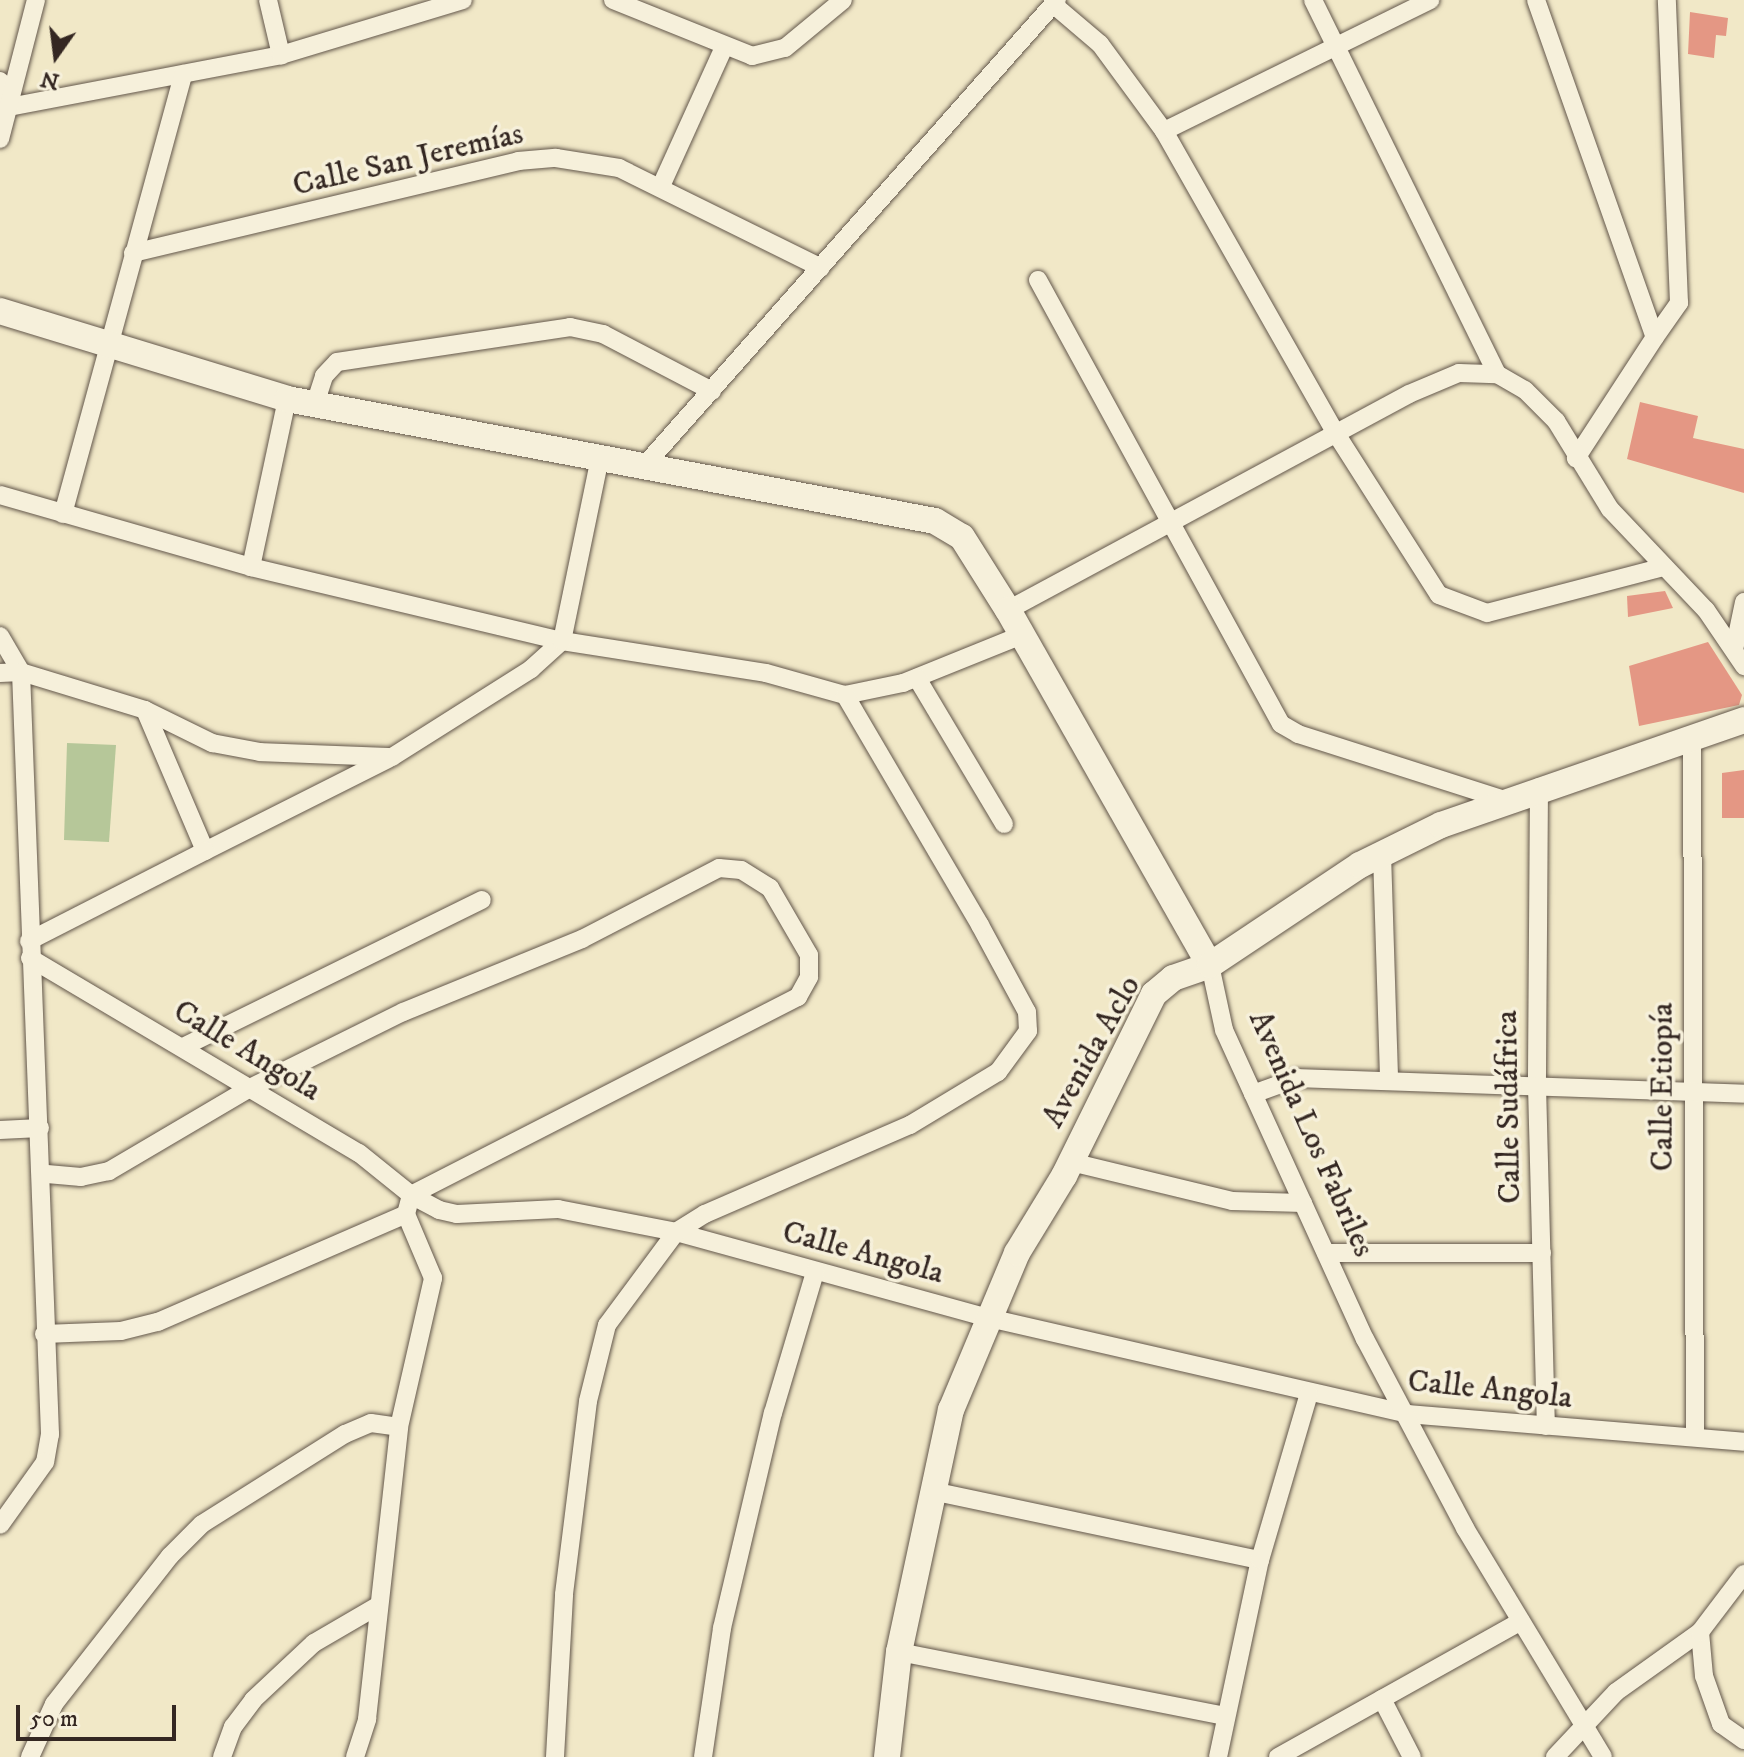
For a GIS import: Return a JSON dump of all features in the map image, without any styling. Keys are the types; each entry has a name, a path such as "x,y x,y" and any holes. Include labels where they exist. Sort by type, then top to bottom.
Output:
{"street":[{"path":"0,139 36,0"},
{"path":"268,0 281,55"},
{"path":"9,107 281,55 463,0"},
{"path":"613,0 752,56 785,48 843,0"},
{"path":"1313,0 1497,374"},
{"path":"1164,131 1430,0"},
{"path":"1536,0 1655,337"},
{"path":"1576,458 1679,303 1667,0"},
{"path":"0,311 287,399 645,465 1056,3 1100,44 1164,131 1335,432 1439,595 1455,605 1487,613 1664,567"},
{"path":"661,186 724,47"},
{"path":"63,514 183,74"},
{"path":"0,81 9,107"},
{"name":"Calle San Jeremías","path":"133,253 518,161 556,158 619,168 661,186 821,268"},
{"path":"1038,280 1281,724 1298,734 1505,800"},
{"path":"315,404 324,376 337,362 570,327 603,334 712,391"},
{"path":"1008,610 1335,432 1459,373 1470,366 1479,339"},
{"path":"1459,373 1497,374 1525,390 1556,421 1610,509 1706,610 1744,666"},
{"path":"251,567 287,399"},
{"path":"30,950 205,851 392,757 531,669 562,641 600,457"},
{"name":"Avenida Los Fabriles","path":"645,465 935,521 962,537 1008,610 1210,965 1224,1030 1326,1253 1407,1414 1521,1621 1603,1757"},
{"path":"0,495 251,567 562,641 766,673 845,695 917,678 1022,635"},
{"path":"1734,650 1744,602"},
{"path":"0,636 21,672 30,950 44,1174 44,1334 50,1434 45,1462 0,1525"},
{"path":"0,673 21,672 145,710 212,743 260,752 392,757"},
{"path":"917,678 1004,824"},
{"path":"555,1757 564,1594 594,1377 607,1325 676,1232 705,1214 910,1125 998,1072 1028,1031 1027,1012 987,937 845,695"},
{"path":"145,710 205,851"},
{"name":"Avenida Aclo","path":"887,1757 899,1652 951,1410 1017,1253 1071,1162 1154,994 1173,978 1210,965 1261,927 1382,854 1539,787 1744,720"},
{"name":"Calle Etiopía","path":"1692,735 1695,1437"},
{"name":"Calle Sudáfrica","path":"1539,787 1537,1086 1546,1426"},
{"path":"1382,854 1389,1081"},
{"path":"44,1174 81,1177 109,1171 250,1088 403,1012 582,939 719,868 741,870 770,888 809,955 809,977 798,997 411,1195 406,1214 433,1278 399,1427 367,1719 355,1757"},
{"path":"183,1047 482,900"},
{"name":"Calle Angola","path":"30,950 359,1153 411,1195 457,1214 558,1209 676,1232 989,1318 1309,1394 1407,1414 1744,1442"},
{"path":"1253,1094 1297,1078 1692,1095 1744,1094"},
{"path":"0,1130 40,1128"},
{"path":"1071,1162 1232,1201 1303,1203"},
{"path":"44,1334 121,1331 158,1322 406,1214"},
{"path":"1326,1253 1542,1253"},
{"path":"703,1757 722,1628 773,1413 815,1272"},
{"path":"1218,1757 1260,1560 1309,1394"},
{"path":"30,1757 54,1704 170,1556 202,1524 345,1434 371,1423 399,1427"},
{"path":"932,1491 1260,1560"},
{"path":"1555,1757 1583,1723 1616,1692 1700,1632 1744,1574"},
{"path":"222,1757 233,1727 253,1700 314,1643 379,1605"},
{"path":"1278,1757 1521,1621"},
{"path":"1700,1632 1704,1676 1721,1724 1744,1740"},
{"path":"899,1652 1226,1716"},
{"path":"1382,1699 1412,1757"}],"green space":[{"path":"67,743 116,745 109,842 64,840"}],"building":[{"path":"1690,12 1728,18 1726,36 1716,35 1714,58 1688,54"},
{"path":"1640,402 1698,416 1693,438 1744,449 1744,493 1627,459"},
{"path":"1665,591 1673,608 1628,617 1627,596"},
{"path":"1708,642 1742,695 1739,705 1639,726 1629,666"},
{"path":"1744,770 1744,818 1722,818 1722,773"}]}
